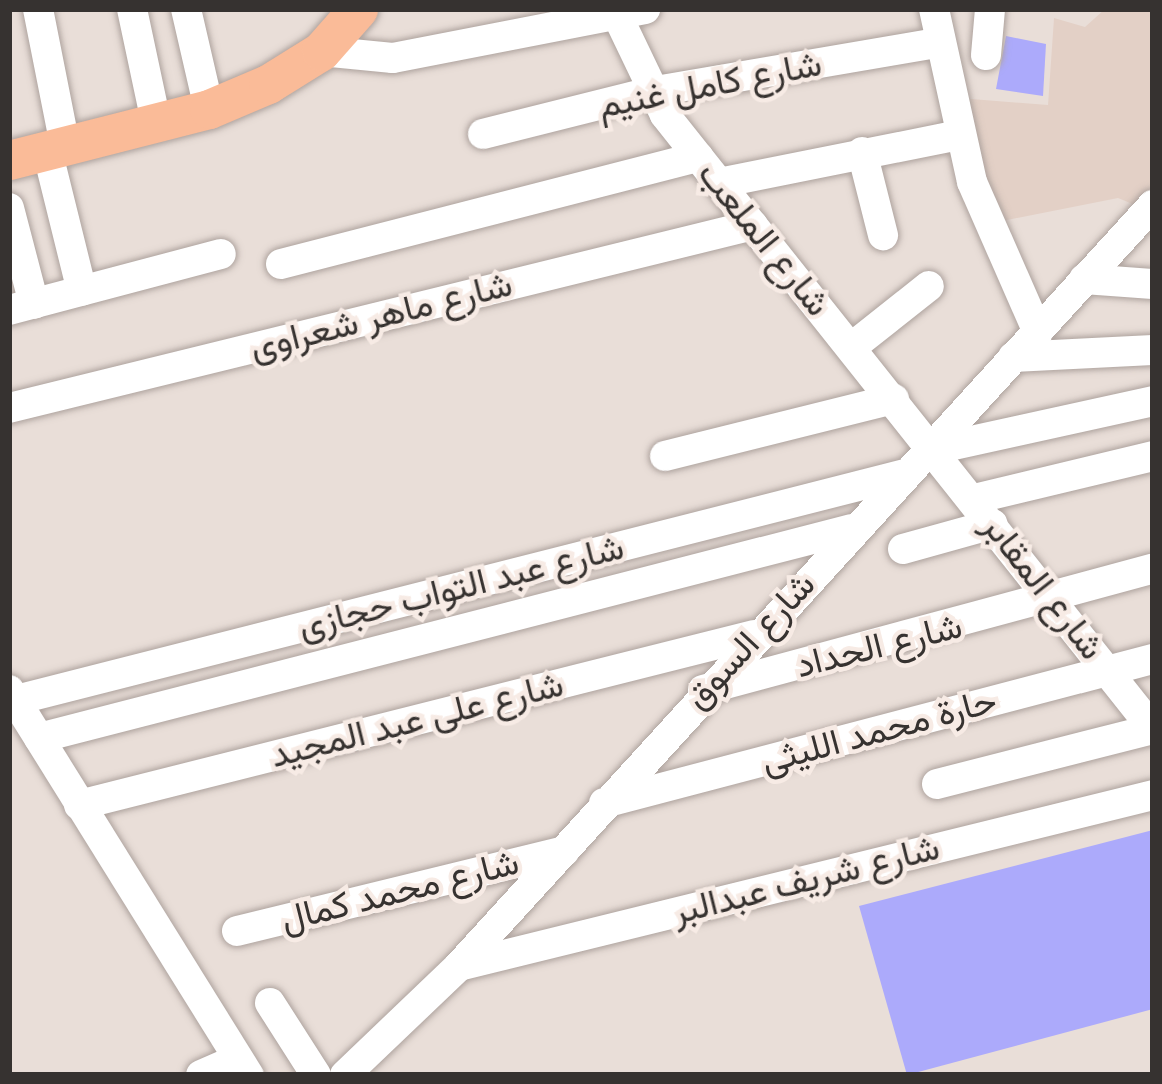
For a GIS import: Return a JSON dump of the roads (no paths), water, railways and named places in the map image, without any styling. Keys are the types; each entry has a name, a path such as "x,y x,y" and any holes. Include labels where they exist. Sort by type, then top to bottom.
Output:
{"main road":[{"path":"9,160 209,109 321,51 358,9"}],"street":[{"path":"38,9 56,148 82,291"},
{"path":"132,9 156,122"},
{"path":"186,9 209,109"},
{"path":"934,9 960,135 991,231 1038,332"},
{"path":"986,55 990,9"},
{"path":"321,51 393,58 632,14"},
{"name":"شارع الملعب","path":"632,14 650,92 934,447"},
{"name":"شارع كامل غنيم","path":"483,134 650,92 938,43"},
{"path":"719,183 960,135"},
{"path":"862,152 883,235"},
{"path":"281,264 698,157"},
{"name":"شارع السوق","path":"345,1075 459,966 755,634 934,447 1153,205"},
{"path":"9,208 21,307 221,254"},
{"name":"شارع ماهر شعراوى","path":"9,408 753,225"},
{"path":"1084,279 1153,284"},
{"path":"852,347 929,286"},
{"path":"1013,357 1153,350"},
{"path":"665,456 894,398"},
{"path":"934,447 1153,401"},
{"name":"شارع المقابر","path":"934,447 1153,729"},
{"path":"903,549 984,511 1153,456"},
{"name":"شارع عبد التواب حجازى","path":"12,695 906,473"},
{"path":"39,738 855,528"},
{"name":"شارع الحداد","path":"704,690 1054,601 1153,569"},
{"name":"شارع على عبد المجيد","path":"79,805 755,634"},
{"name":"حارة محمد الليثى","path":"604,803 1153,659"},
{"path":"12,695 244,1067 201,1075"},
{"path":"937,784 1153,729"},
{"name":"شارع شريف عبدالبر","path":"459,966 1153,795"},
{"name":"شارع محمد كمال","path":"236,932 564,850"},
{"path":"270,1003 316,1075"}]}
